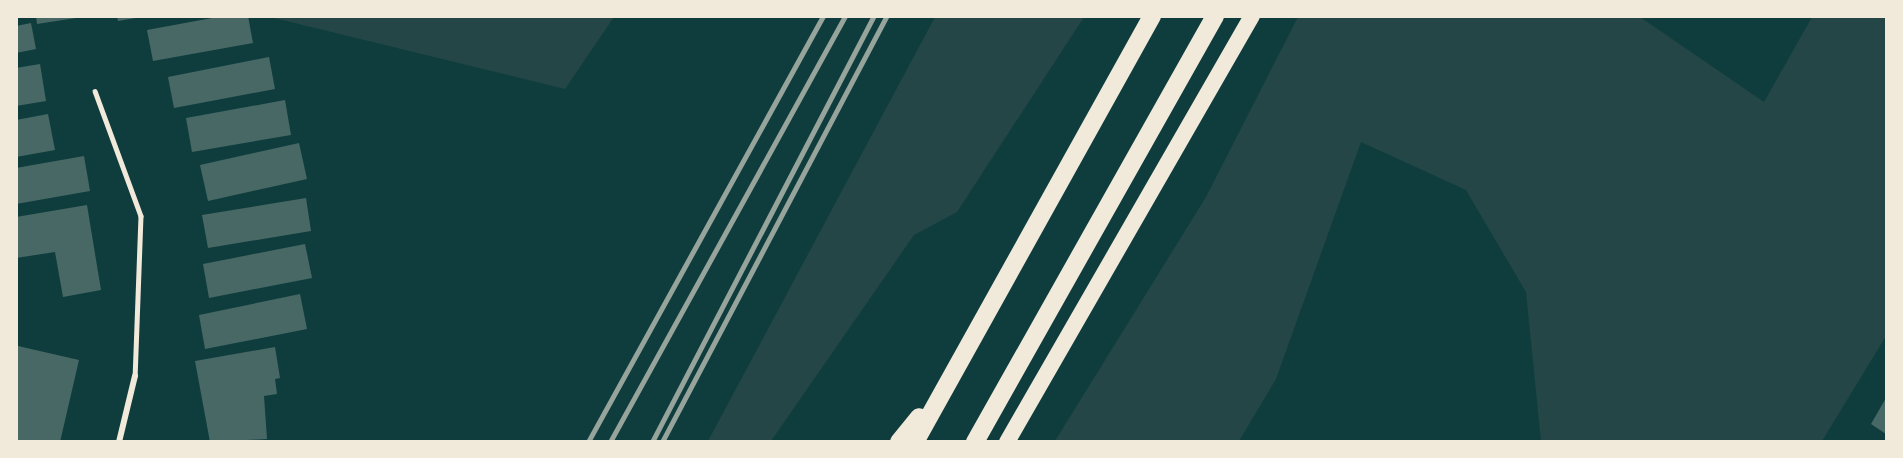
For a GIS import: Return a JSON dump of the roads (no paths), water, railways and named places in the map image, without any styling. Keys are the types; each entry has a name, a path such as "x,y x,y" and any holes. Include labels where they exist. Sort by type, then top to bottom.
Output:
{"highway":[{"path":"917,441 1151,16"},
{"path":"917,441 1151,16"},
{"path":"975,441 1215,16"},
{"path":"1006,441 1252,16"},
{"path":"899,441 952,375"}],"street":[{"path":"119,441 135,376"}],"lane":[{"path":"94,91 141,216 135,376"}],"railway":[{"path":"588,442 823,16"},
{"path":"610,442 845,16"},
{"path":"652,442 874,16"},
{"path":"662,442 887,16"}]}
